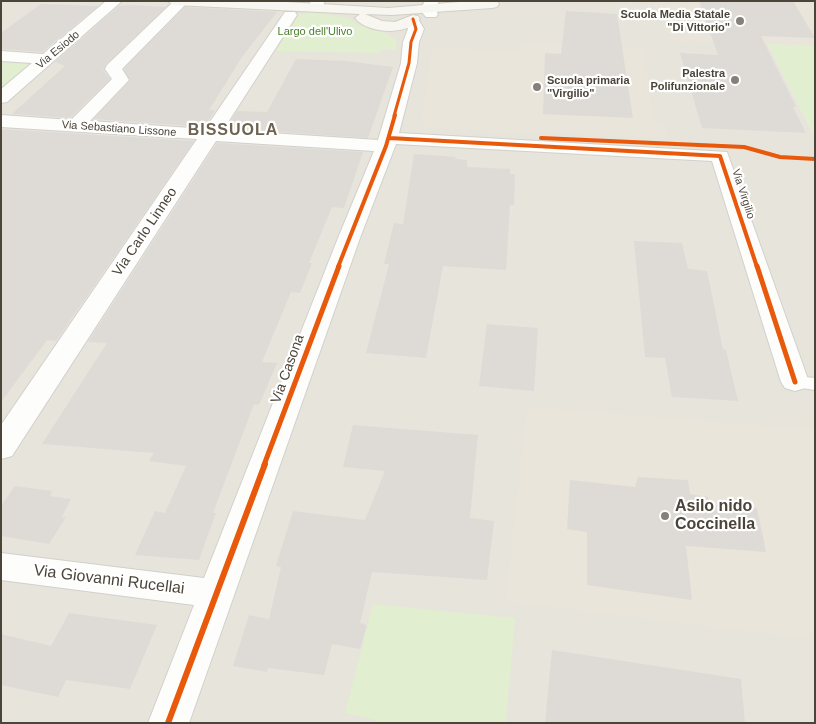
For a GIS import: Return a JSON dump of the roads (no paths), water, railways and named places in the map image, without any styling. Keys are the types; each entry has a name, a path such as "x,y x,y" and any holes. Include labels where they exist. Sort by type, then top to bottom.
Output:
{"street":[{"name":"Via Esiodo","path":"1,98 115,1"},
{"path":"174,1 316,5 350,14 381,17 406,13 412,27"},
{"path":"75,126 121,80 113,69 180,2"},
{"path":"381,17 430,8 499,3"},
{"path":"381,17 396,31 412,27 430,8"},
{"name":"Via Carlo Linneo","path":"1,449 290,15"},
{"name":"Via Casona","path":"168,723 349,238 387,142 409,63 412,27"},
{"path":"1,56 47,59"},
{"name":"Via Sebastiano Lissone","path":"1,121 210,134 387,142"},
{"name":"Via Virgilio","path":"387,142 720,156 805,383"},
{"name":"Via Giovanni Rucellai","path":"1,566 216,594"}],"place":[{"name":"Scuola Media Statale \"Di Vittorio\"","path":"740,21"},
{"name":"Palestra Polifunzionale","path":"735,80"},
{"name":"Scuola primaria \"Virgilio\"","path":"537,87"},
{"name":"Asilo nido Coccinella","path":"665,516"}],"district":[{"name":"BISSUOLA","path":"233,131"}],"park label":[{"name":"Largo dell'Ulivo","path":"315,32"}]}
